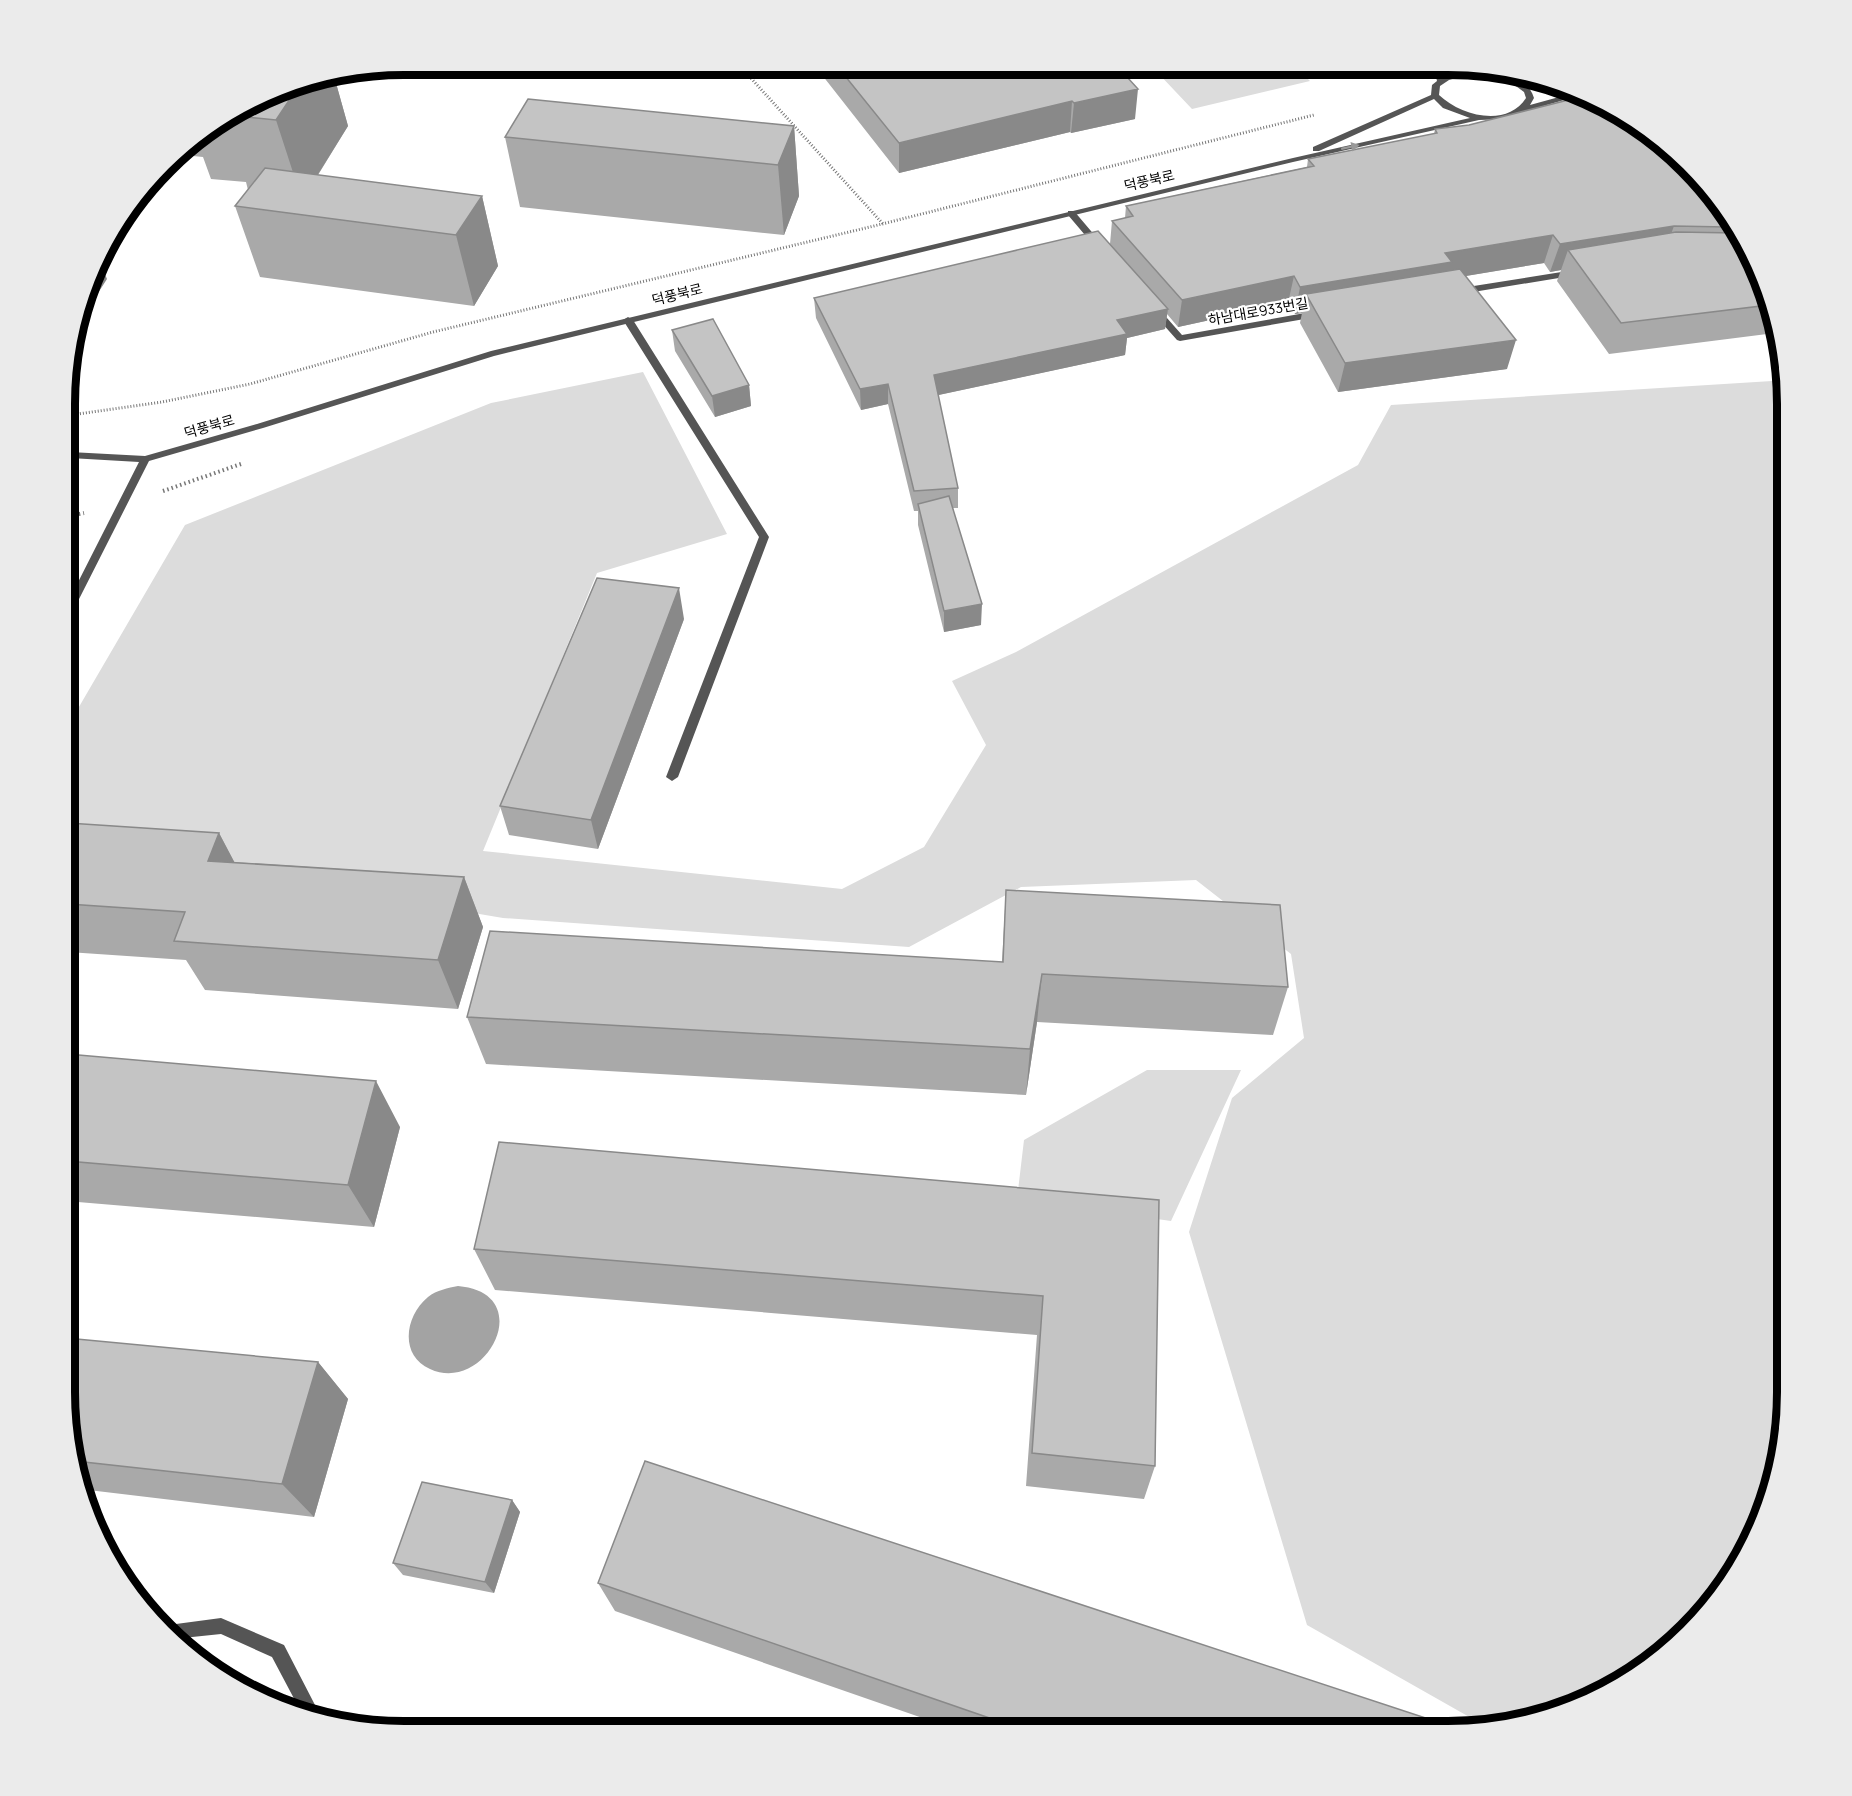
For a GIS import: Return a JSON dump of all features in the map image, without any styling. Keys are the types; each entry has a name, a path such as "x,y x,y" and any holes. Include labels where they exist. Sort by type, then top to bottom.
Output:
{"street":[{"path":"1440,75 1441,81"},
{"path":"1435,96 1436,85 1454,75"},
{"path":"1515,82 1528,91 1530,98 1523,109"},
{"name":"덕풍북로","path":"1293,160 1435,96 1446,106 1461,114 1479,118"},
{"name":"덕풍북로","path":"75,455 145,459 260,426 491,354 1293,160 1479,118 1507,117 1523,109 1567,97"},
{"path":"1071,213 1102,249"},
{"path":"1450,293 1586,271"},
{"name":"하남대로933번길","path":"1148,302 1180,338 1321,314"},
{"path":"628,320 764,537 672,777"},
{"path":"75,597 145,459"},
{"path":"178,1631 221,1626 278,1650 307,1706"}],"path":[{"path":"748,75 884,225"},
{"path":"75,414 186,400 240,388 415,336 884,225 1323,113"}],"shaded area":[{"path":"1160,75 1304,75 1310,81 1192,109"},
{"path":"643,372 727,534 597,573 483,851 842,889 924,847 986,745 952,681 1016,652 1358,465 1391,405 1776,381 1776,1413 1771,1456 1752,1518 1722,1575 1681,1625 1631,1666 1574,1696 1512,1715 1474,1720 1307,1625 1189,1232 1232,1098 1304,1038 1291,954 1196,880 1021,887 909,947 503,918 75,845 75,714 185,525 491,403"},
{"path":"1147,1070 1241,1070 1171,1221 1017,1199 1024,1140"},
{"path":"458,1286 482,1293 496,1306 500,1322 495,1340 485,1356 469,1368 451,1373 430,1369 413,1355 409,1335 410,1324 420,1305 428,1297 439,1291"}],"building":[{"path":"844,75 1125,75 1138,89 1074,103 1072,101 899,143"},
{"path":"293,94 276,120 244,117"},
{"path":"528,99 794,126 778,165 505,137"},
{"path":"1572,99 1631,130 1665,157 1695,187 1725,227 1674,226 1560,244 1553,235 1445,253 1452,262 1300,287 1294,276 1182,300 1112,221 1133,216 1126,206 1314,166 1308,159 1437,133 1435,129 1469,125"},
{"path":"265,168 482,196 456,235 235,206"},
{"path":"1098,231 1168,309 1117,320 1127,334 934,375 958,488 914,491 888,384 860,389 814,298"},
{"path":"1676,232 1729,233 1752,278 1762,306 1621,323 1568,250"},
{"path":"1460,269 1516,340 1345,363 1306,294"},
{"path":"713,319 749,385 712,396 672,330"},
{"path":"949,496 982,604 944,611 918,504"},
{"path":"597,578 679,588 591,820 500,806"},
{"path":"75,823 219,833 208,861 464,877 438,960 174,941 185,912 75,904"},
{"path":"1006,890 1280,905 1288,987 1042,974 1030,1049 467,1017 490,931 1003,962"},
{"path":"75,1055 376,1081 348,1185 75,1162"},
{"path":"499,1142 1159,1200 1155,1466 1032,1453 1043,1296 474,1249"},
{"path":"75,1339 318,1362 282,1484 82,1462 76,1413"},
{"path":"645,1461 1435,1721 998,1721 598,1583"},
{"path":"422,1482 512,1500 485,1582 393,1563"}]}
